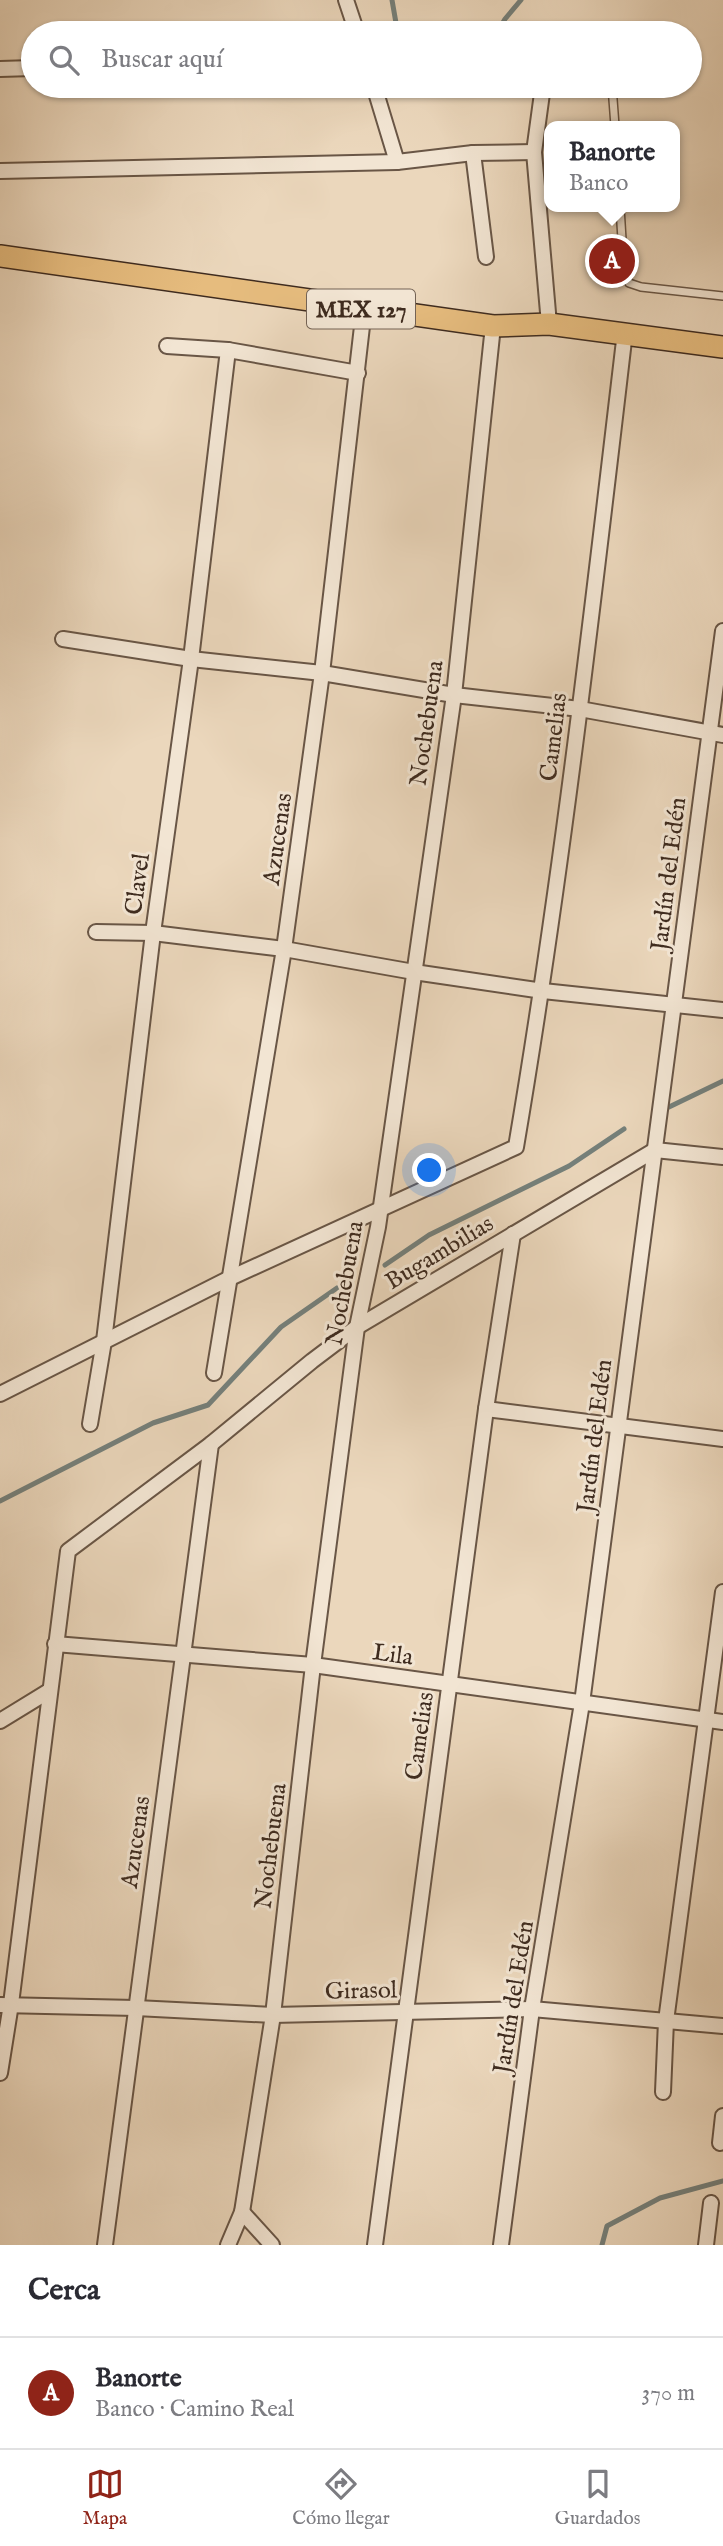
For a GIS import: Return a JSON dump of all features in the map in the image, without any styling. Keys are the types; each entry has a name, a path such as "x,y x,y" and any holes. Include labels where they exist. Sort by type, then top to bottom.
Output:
{"main road":[{"name":"MEX 127","path":"0,256 493,326 548,324 625,332 723,347"}],"street":[{"path":"346,0 353,21"},
{"path":"0,69 21,68"},
{"path":"378,98 397,162"},
{"path":"541,98 534,152 548,324"},
{"path":"0,172 397,162 473,153 534,152"},
{"path":"473,153 486,257"},
{"name":"Azucenas","path":"214,1373 284,949 323,673 364,309"},
{"name":"Nochebuena","path":"228,2245 242,2212 273,2015 313,1665 358,1327 378,1227 454,695 493,326"},
{"name":"Camelias","path":"380,1207 516,1147 543,991 625,332"},
{"path":"167,346 228,350 358,373"},
{"name":"Clavel","path":"90,1423 104,1341 228,350"},
{"name":"Jardín del Edén","path":"501,2245 532,2009 582,1703 674,1004 716,733 723,631"},
{"path":"63,639 191,659 323,673 454,695 580,709 716,733"},
{"path":"96,932 153,933 284,949 543,991 723,1010"},
{"path":"655,1150 723,1157"},
{"name":"Bugambilias","path":"55,1644 68,1552 211,1444 358,1327 655,1150"},
{"path":"0,1394 228,1279 380,1207"},
{"name":"Camelias","path":"375,2245 486,1409 513,1234"},
{"path":"486,1409 723,1439"},
{"name":"Azucenas","path":"105,2245 211,1444"},
{"path":"663,2092 666,2021 723,1592"},
{"path":"0,2073 6,2004 55,1644"},
{"name":"Lila","path":"55,1644 313,1665 723,1722"},
{"path":"0,1721 49,1691"},
{"name":"Girasol","path":"6,2004 273,2015 532,2009 723,2026"},
{"path":"720,2143 723,2116"},
{"path":"706,2245 711,2203"},
{"path":"242,2212 272,2245"}],"lane":[{"path":"613,98 615,121"},
{"path":"620,212 624,272 629,283 641,287 723,296"}],"waterway":[{"path":"392,0 396,21"},
{"path":"504,21 521,0"},
{"path":"669,1107 723,1081"},
{"path":"385,1265 429,1235 569,1166 624,1129"},
{"path":"0,1501 153,1423 208,1405 281,1327 337,1288"},
{"path":"602,2245 607,2226 660,2198 723,2181"}],"place":[{"name":"Banorte","path":"612,261"}]}
